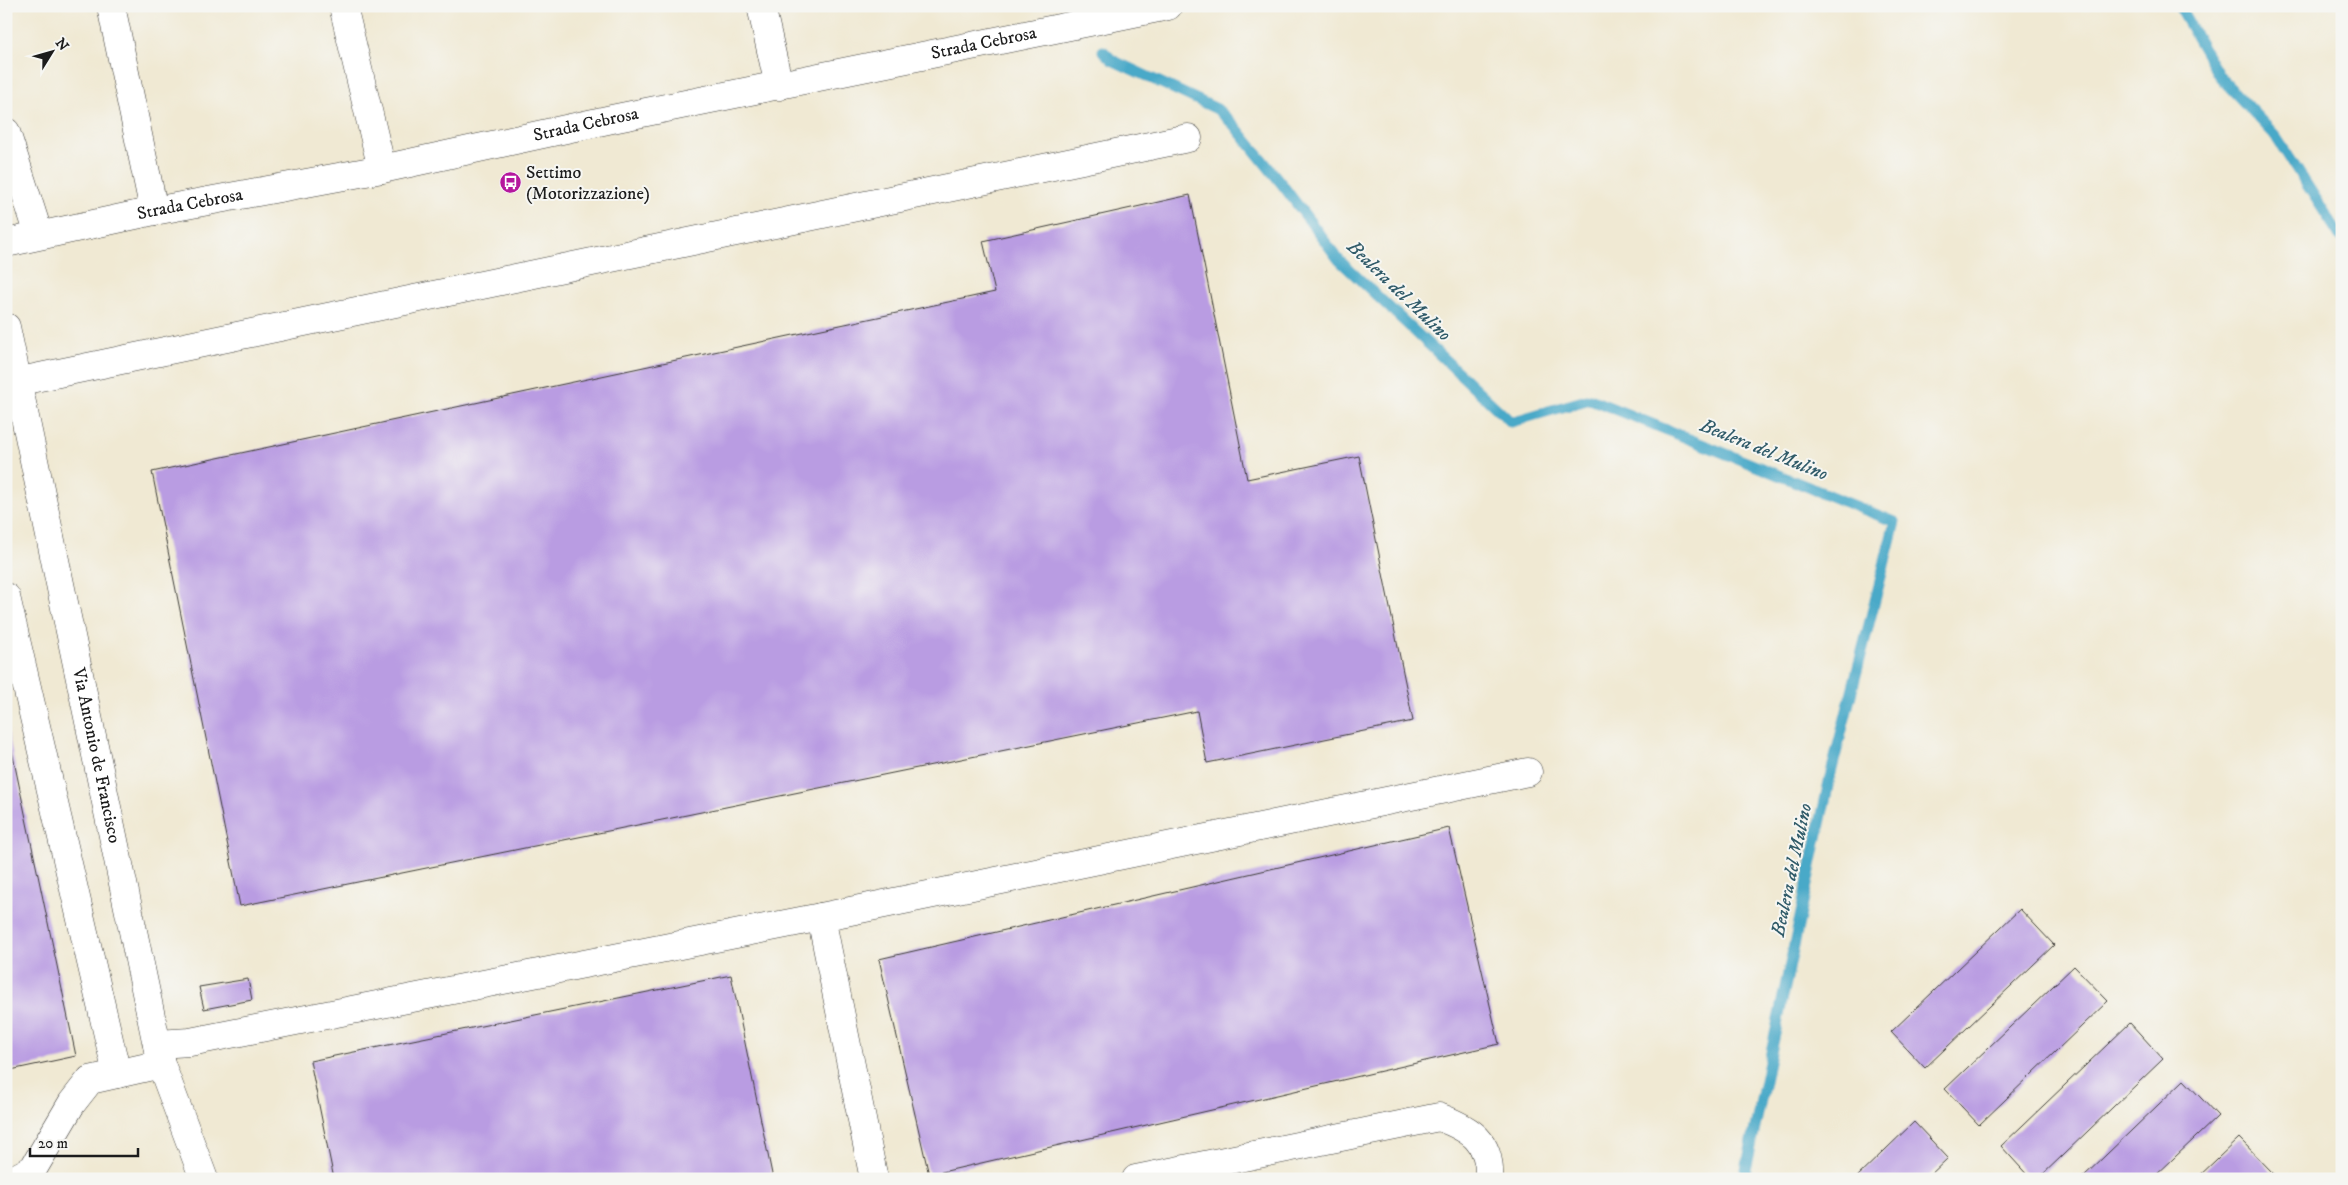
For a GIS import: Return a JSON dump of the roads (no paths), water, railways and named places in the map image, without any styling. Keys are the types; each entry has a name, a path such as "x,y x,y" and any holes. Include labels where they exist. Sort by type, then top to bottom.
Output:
{"main road":[{"path":"111,6 154,211"},
{"path":"343,6 382,169"},
{"path":"761,6 778,86"},
{"name":"Strada Cebrosa","path":"6,242 154,211 382,169 1168,6"},
{"path":"6,132 38,235"},
{"path":"12,383 1188,138"},
{"name":"Via Antonio de Francisco","path":"6,328 12,383 159,1054 204,1179"},
{"path":"6,597 116,1074"},
{"path":"14,1179 33,1168 72,1102 90,1080 116,1074 159,1054 200,1040 821,917 1528,772"},
{"path":"821,917 874,1179"},
{"path":"1136,1179 1439,1117 1461,1126 1478,1138 1490,1162 1488,1179"}],"waterway":[{"path":"2179,6 2219,76 2274,134 2342,239"},
{"name":"Bealera del Mulino","path":"1103,51 1112,60 1217,109 1234,125 1281,183 1339,260 1511,422 1590,399 1895,522 1830,777 1744,1179"}],"place":[{"name":"Settimo (Motorizzazione)","path":"510,183"}]}
